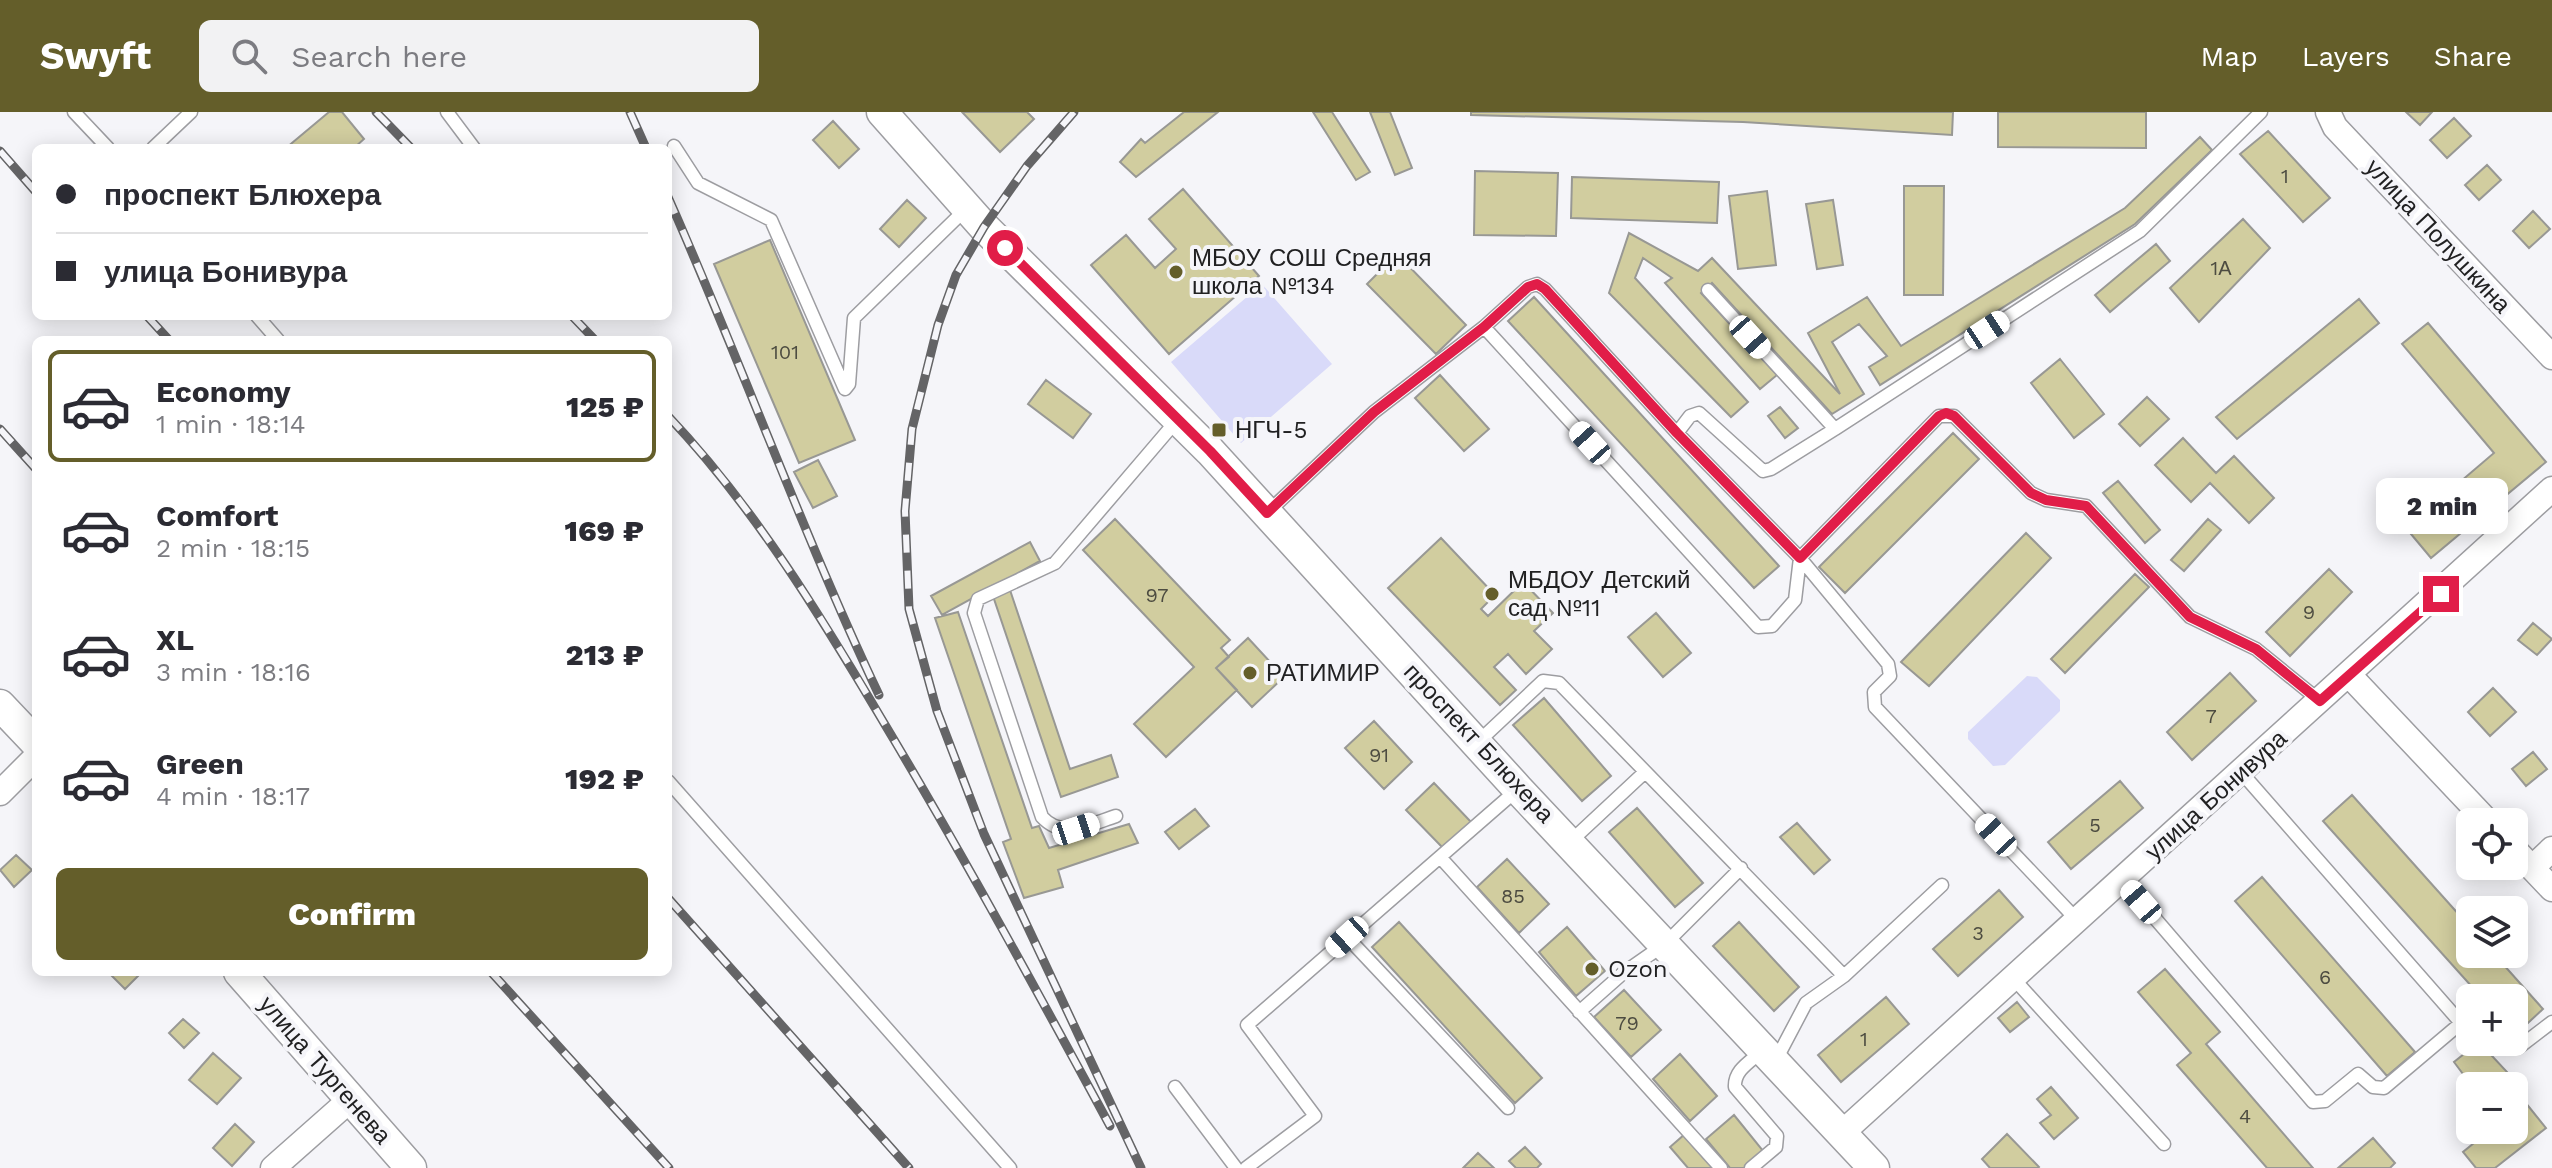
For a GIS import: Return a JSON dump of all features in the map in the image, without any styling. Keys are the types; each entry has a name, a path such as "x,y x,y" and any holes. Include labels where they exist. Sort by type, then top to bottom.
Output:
{"street":[{"name":"улица Полушкина","path":"2328,112 2335,127 2552,357"},
{"name":"проспект Блюхера","path":"891,115 967,208 1178,419 1267,513 1518,789 1571,841 1873,1168"},
{"name":"улица Бонивура","path":"1843,1132 2350,676 2552,489"},
{"path":"2350,676 2475,808"},
{"path":"0,705 32,739"},
{"path":"0,793 32,761"},
{"path":"2532,868 2552,849"},
{"path":"2528,864 2552,889"},
{"name":"улица Тургенева","path":"243,976 411,1168"},
{"path":"273,1168 351,1099"}],"lane":[{"path":"74,112 104,144"},
{"path":"157,144 191,112"},
{"path":"447,112 471,144"},
{"path":"1677,433 1690,416 1699,413 1763,471 1771,469 2140,231 2261,112"},
{"path":"674,146 698,183 771,220 845,389 849,384 854,318 967,208"},
{"path":"1267,513 1374,412 1484,327 1528,287 1537,284 1800,558 1888,664 1890,676 1874,692 1875,707 2077,920"},
{"path":"1708,290 1835,429"},
{"path":"260,320 274,336"},
{"path":"1484,327 1758,627 1772,626 1795,600 1800,558 1939,416 1946,413 1954,416 2031,493 2046,500 2086,506 2190,617 2256,649 2320,701"},
{"path":"1116,816 1066,830 1056,829 1042,817 974,613 978,599 1055,563 1178,419"},
{"path":"1478,742 1543,681 1559,683 1844,976"},
{"path":"1571,841 1645,772"},
{"path":"2241,772 2456,1011"},
{"path":"672,786 1010,1168"},
{"path":"1246,1168 1315,1116 1247,1025 1518,789"},
{"path":"1440,857 1721,1168"},
{"path":"1579,1012 1622,974 1665,944 1741,868"},
{"path":"2122,880 2313,1102 2325,1101 2358,1074 2373,1087 2384,1088 2456,1030"},
{"path":"1751,1168 1776,1147 1777,1136 1735,1087 1736,1074 1770,1054 1806,1003 1844,976 1942,885"},
{"path":"1347,937 1508,1108"},
{"path":"2013,978 2164,1144"},
{"path":"2528,1040 2552,1022"},
{"path":"1175,1087 1236,1168"}],"shaded area":[{"path":"1262,284 1332,364 1241,443 1171,362"},
{"path":"2027,676 2037,677 2060,700 2060,711 2005,765 1993,766 1968,739 1968,732"}],"building":[{"path":"329,112 342,112 364,139 358,144 291,144"},
{"path":"962,112 1027,112 1034,119 1000,152"},
{"path":"1184,112 1218,112 1136,177 1120,162 1141,139 1145,143"},
{"path":"1313,112 1332,112 1370,172 1356,180"},
{"path":"1370,112 1390,112 1412,168 1395,175"},
{"path":"1471,112 1953,112 1952,135 1743,122 1471,115"},
{"path":"1998,112 2146,112 2146,148 1998,147"},
{"path":"2406,112 2432,112 2420,125"},
{"path":"2454,118 2471,136 2447,158 2430,140"},
{"path":"833,121 859,149 839,168 813,140"},
{"path":"2268,131 2330,198 2303,222 2240,154"},
{"path":"2200,137 2212,150 2135,224 1880,385 1869,367 1887,356 1859,324 1832,342 1864,394 1832,414 1712,283 1701,293 1777,375 1760,389 1665,283 1672,278 1643,258 1635,278 1748,402 1731,417 1609,293 1629,233 1698,271 1712,258 1840,394 1808,333 1867,297 1901,346 2125,208"},
{"path":"2487,165 2501,180 2479,200 2465,185"},
{"path":"1475,171 1558,173 1556,236 1474,235"},
{"path":"1572,177 1719,182 1717,223 1571,218"},
{"path":"1904,186 1944,186 1943,295 1904,295"},
{"name":"МБОУ СОШ Средняя школа №134","path":"1183,189 1259,276 1169,354 1091,265 1126,235 1155,268 1176,249 1149,219"},
{"path":"1767,191 1776,265 1738,269 1729,196"},
{"path":"907,200 926,218 899,247 880,229"},
{"path":"1833,200 1843,265 1817,269 1806,204"},
{"path":"2533,211 2550,229 2529,248 2513,231"},
{"path":"2243,219 2270,248 2199,322 2170,288"},
{"path":"770,240 855,440 799,463 714,264"},
{"path":"2156,244 2170,261 2110,312 2095,295"},
{"path":"1397,254 1466,325 1436,354 1367,284"},
{"path":"1534,297 1779,566 1754,588 1508,321"},
{"path":"2359,299 2379,323 2237,439 2216,417"},
{"path":"2428,323 2546,462 2431,558 2406,528 2494,453 2402,344"},
{"path":"2060,359 2104,414 2074,438 2031,383"},
{"path":"1440,375 1489,429 1464,451 1415,398"},
{"path":"1046,380 1091,414 1073,438 1028,404"},
{"path":"2147,397 2169,419 2140,446 2119,424"},
{"path":"1780,407 1798,428 1785,438 1768,416"},
{"path":"1953,433 1979,459 1845,593 1819,567"},
{"path":"2183,438 2216,473 2234,456 2274,498 2249,523 2210,483 2191,502 2155,465"},
{"path":"818,460 837,496 813,508 794,472"},
{"path":"2118,481 2160,530 2145,543 2103,493"},
{"path":"1115,519 1230,640 1221,648 1229,657 1216,668 1237,690 1166,757 1134,724 1194,667 1083,550"},
{"path":"2208,519 2221,530 2184,571 2171,560"},
{"path":"2026,533 2051,558 1929,686 1901,662"},
{"path":"1441,538 1495,595 1481,609 1488,616 1523,582 1553,613 1534,631 1552,649 1526,674 1508,654 1494,667 1516,690 1500,705 1388,588"},
{"path":"1030,542 1040,561 942,615 931,596"},
{"path":"2329,569 2352,592 2290,656 2266,632"},
{"path":"2135,574 2149,587 2065,673 2051,659"},
{"path":"1010,590 1070,769 1111,755 1118,777 1061,797 993,596"},
{"path":"958,612 1032,828 1039,826 1049,848 1129,824 1138,843 1058,870 1063,887 1024,898 1003,842 1011,839 935,618"},
{"path":"1656,613 1691,653 1663,677 1628,637"},
{"path":"2533,623 2552,639 2537,655 2518,640"},
{"name":"РАТИМИР","path":"1248,638 1284,677 1252,707 1216,668"},
{"path":"2230,673 2256,701 2192,760 2167,732"},
{"path":"2493,688 2516,712 2490,736 2468,712"},
{"path":"1544,698 1611,776 1582,801 1513,725"},
{"path":"1374,721 1412,762 1384,789 1345,748"},
{"path":"2533,752 2547,769 2526,786 2512,769"},
{"path":"2120,781 2143,808 2071,869 2048,842"},
{"path":"1434,783 1471,822 1443,848 1406,810"},
{"path":"2352,795 2456,911 2456,968 2506,968 2521,984 2469,984 2323,821"},
{"path":"1637,808 1703,883 1675,907 1609,832"},
{"path":"1195,809 1209,826 1179,849 1165,832"},
{"path":"1797,823 1830,860 1814,874 1780,837"},
{"path":"16,855 32,870 14,887 0,870"},
{"path":"1507,859 1549,904 1519,933 1477,887"},
{"path":"2262,877 2415,1052 2387,1076 2235,901"},
{"path":"1999,890 2023,917 1958,976 1933,949"},
{"path":"1399,922 1542,1078 1515,1103 1372,947"},
{"path":"1739,922 1799,987 1774,1011 1713,946"},
{"path":"1567,927 1605,971 1576,996 1539,952"},
{"path":"2165,969 2220,1032 2206,1044 2313,1168 2267,1168 2177,1065 2191,1053 2138,992"},
{"path":"112,976 138,976 125,989"},
{"path":"1624,990 1661,1030 1631,1057 1594,1017"},
{"path":"2528,992 2543,1009 2528,1023"},
{"path":"1886,997 1909,1024 1841,1082 1818,1055"},
{"path":"2017,1002 2029,1017 2010,1032 1998,1018"},
{"path":"183,1019 199,1033 184,1048 169,1033"},
{"path":"213,1053 241,1078 217,1104 189,1080"},
{"path":"1680,1054 1717,1096 1690,1121 1653,1079"},
{"path":"2462,1056 2492,1056 2507,1072 2462,1072 2454,1062"},
{"path":"2051,1087 2078,1118 2054,1139 2040,1123 2051,1115 2037,1099"},
{"path":"2528,1106 2546,1128 2528,1142"},
{"path":"1734,1115 1764,1152 1745,1168 1730,1168 1706,1139"},
{"path":"235,1124 254,1142 232,1166 213,1148"},
{"path":"1685,1134 1715,1168 1688,1168 1670,1147"},
{"path":"2007,1134 2038,1168 1990,1168 1982,1159"},
{"path":"2373,1138 2395,1163 2390,1168 2338,1168"},
{"path":"2473,1144 2526,1144 2495,1168 2476,1168 2463,1152"},
{"path":"1525,1147 1541,1164 1537,1168 1516,1168 1509,1161"},
{"path":"1478,1153 1494,1168 1463,1168"}],"railway":[{"path":"376,112 407,144"},
{"path":"630,112 644,144"},
{"path":"1074,112 1027,166 984,227 956,275 938,325 912,429 905,511 909,609 937,711 984,834 1141,1168"},
{"path":"0,151 32,187"},
{"path":"672,206 824,572 879,695"},
{"path":"151,320 165,336"},
{"path":"576,320 591,336"},
{"path":"672,420 758,525 835,642 971,873 1110,1126"},
{"path":"0,429 32,465"},
{"path":"672,902 909,1168"},
{"path":"495,976 669,1168"}],"place":[{"name":"МБОУ СОШ Средняя школа №134","path":"1176,272"},
{"name":"НГЧ-5","path":"1219,430"},
{"name":"МБДОУ Детский сад №11","path":"1492,594"},
{"name":"РАТИМИР","path":"1250,673"},
{"name":"Ozon","path":"1592,969"}],"route":[{"path":"1005,248 1210,451 1267,513 1374,412 1484,327 1528,287 1537,284 1800,558 1939,416 1946,413 1954,416 2031,493 2046,500 2086,506 2190,617 2256,649 2320,701 2441,594"}]}
